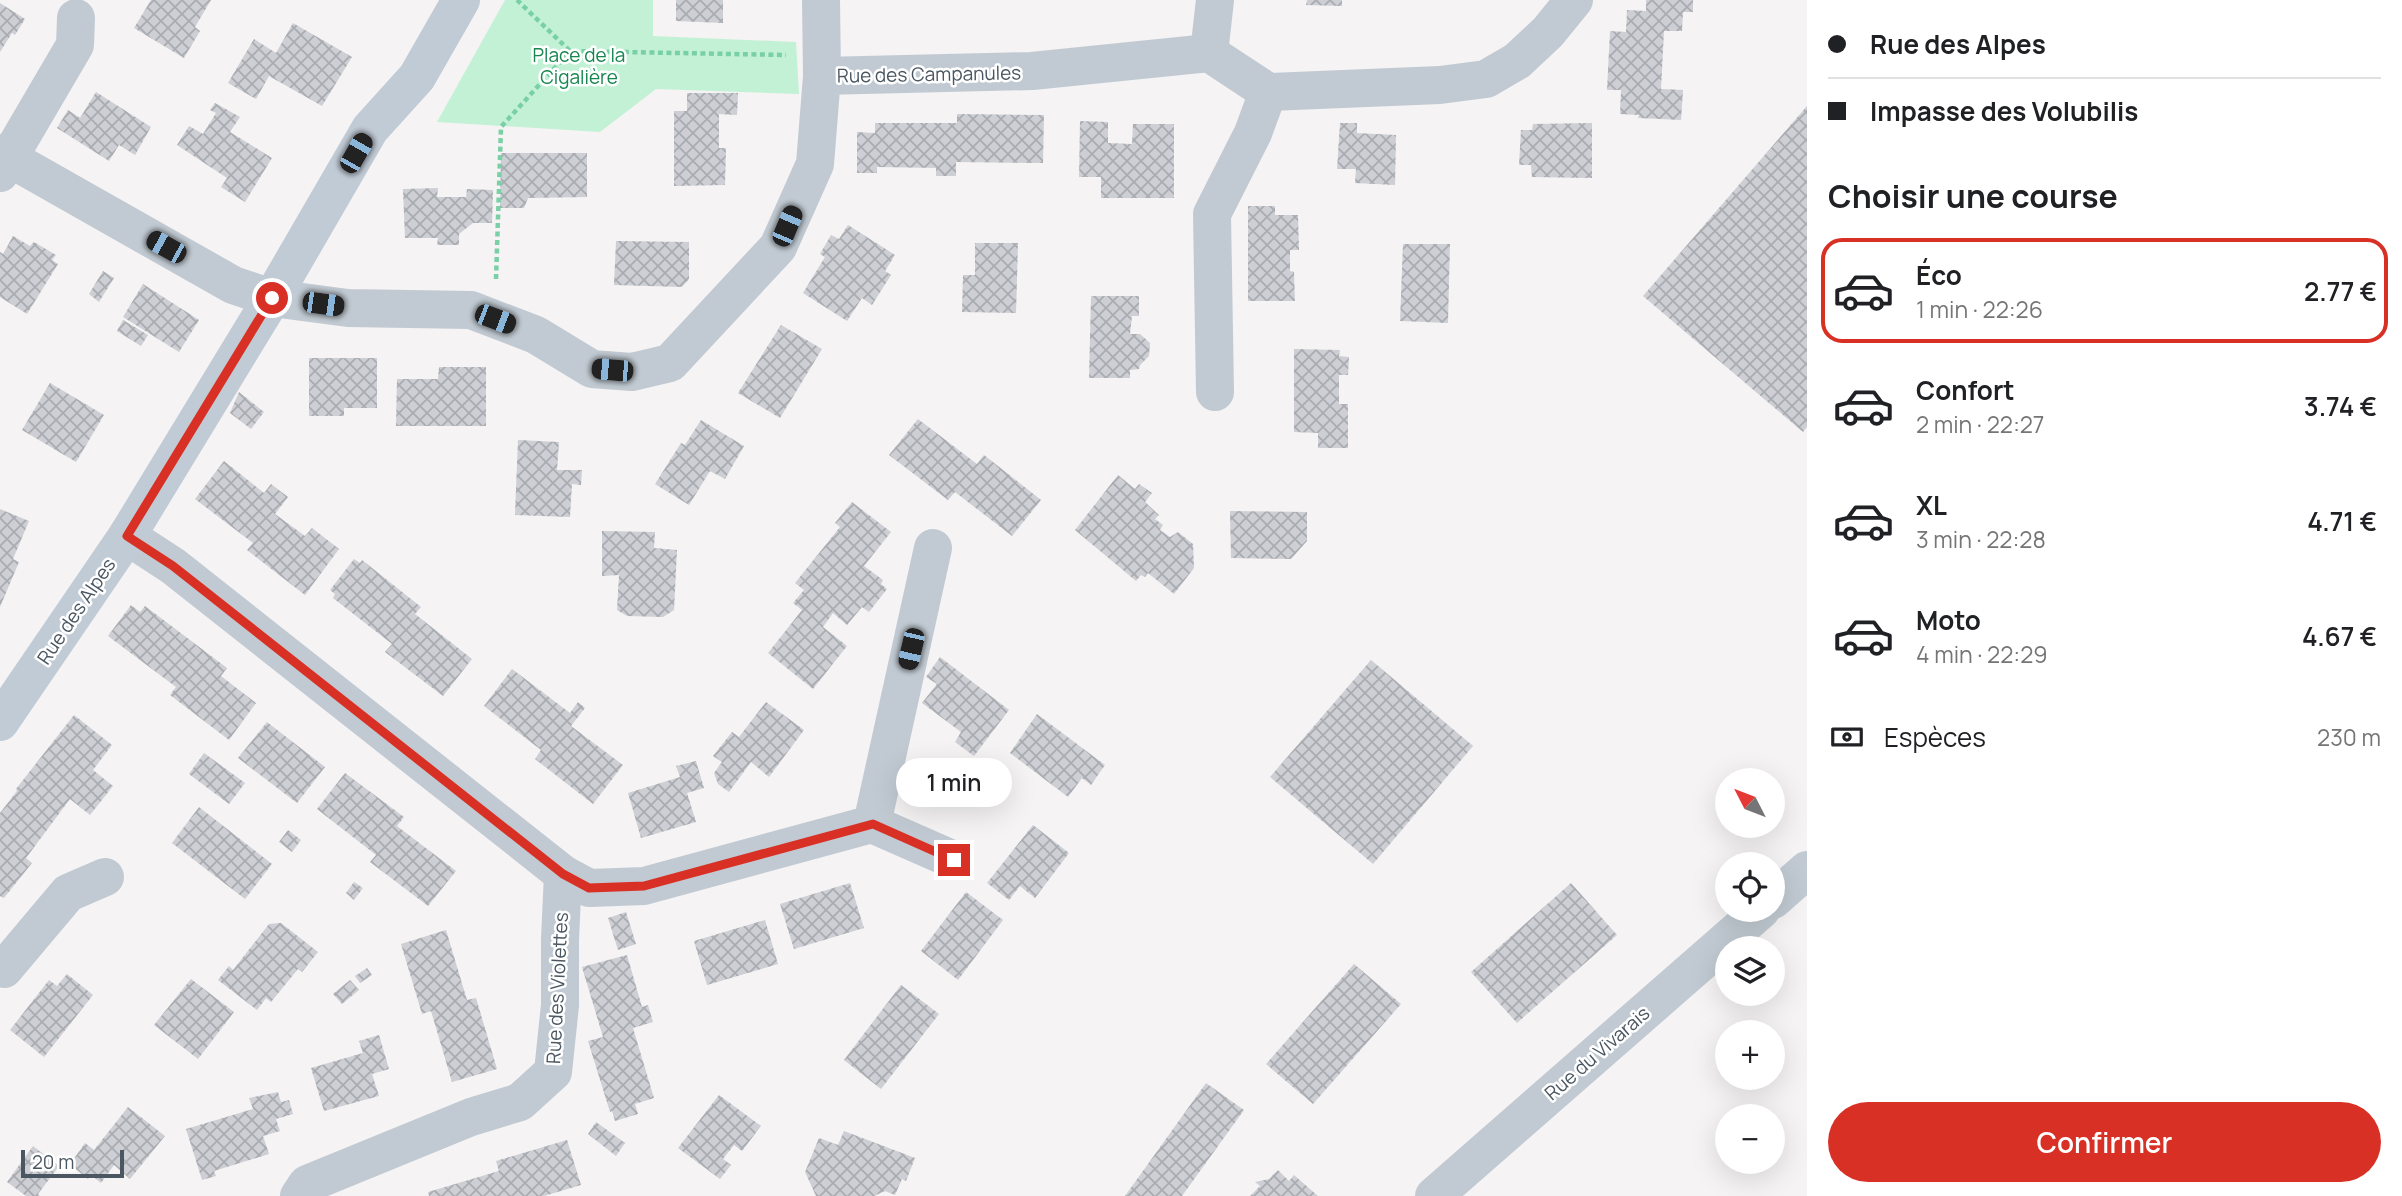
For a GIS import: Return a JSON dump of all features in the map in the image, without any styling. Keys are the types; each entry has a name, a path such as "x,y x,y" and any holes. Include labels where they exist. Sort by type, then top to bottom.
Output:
{"street":[{"name":"Rue des Alpes","path":"0,722 127,536 272,298 370,129 417,77 461,0"},
{"path":"821,0 822,66"},
{"path":"1215,0 1209,53 1268,92 1440,85 1486,79 1517,61 1548,32 1574,0"},
{"path":"3,162 75,45 76,18"},
{"name":"Rue des Campanules","path":"3,162 233,285 272,298 348,308 471,310 537,335 592,369 632,372 670,363 778,247 815,164 822,66 1032,72 1209,53"},
{"path":"1215,392 1212,214 1253,133 1268,92"},
{"path":"127,536 173,566 563,874 589,888 644,886 873,824 954,860"},
{"path":"873,824 933,548"},
{"path":"1785,889 1807,870"},
{"name":"Rue des Violettes","path":"299,1196 307,1184 471,1117 520,1102 553,1072 560,1005 563,874"},
{"path":"1,970 68,893 105,877"},
{"name":"Rue du Vivarais","path":"1443,1193 1748,922"}],"path":[{"path":"517,0 570,51 822,66"},
{"path":"495,319 501,127 570,51"}],"green space":[{"name":"Place de la Cigalière","path":"505,0 653,0 653,36 796,42 799,94 656,89 600,132 437,122"}],"building":[{"path":"151,0 211,0 195,27 200,31 184,58 134,28"},
{"path":"676,0 723,0 723,23 676,21"},
{"path":"1307,0 1342,0 1342,6 1306,5"},
{"path":"1646,0 1693,0 1693,12 1683,12 1682,31 1664,31 1661,89 1683,90 1681,120 1638,118 1639,115 1620,114 1621,90 1607,90 1610,31 1626,32 1627,10 1646,11"},
{"path":"0,3 25,19 0,52"},
{"path":"293,23 352,57 322,106 269,76 256,99 228,83 254,39 276,53"},
{"path":"96,92 151,127 135,155 119,145 109,161 57,128 68,110 80,118"},
{"path":"687,93 738,93 737,115 719,114 719,148 726,148 725,185 674,186 674,111 687,111"},
{"path":"215,103 240,117 230,132 272,158 245,202 221,187 227,178 177,145 189,126 203,134 216,113 210,110"},
{"path":"1807,106 1807,427 1803,432 1643,296"},
{"path":"957,114 1044,115 1043,163 956,162 956,176 936,176 936,168 877,167 877,173 857,173 857,132 875,133 875,123 957,123"},
{"path":"1080,121 1108,122 1108,143 1132,144 1133,124 1174,124 1174,198 1101,198 1101,177 1079,177"},
{"path":"1340,123 1357,123 1357,133 1396,135 1395,185 1355,183 1356,169 1337,169"},
{"path":"1592,123 1592,178 1532,177 1531,165 1519,165 1521,130 1532,130 1533,124"},
{"path":"501,153 587,153 587,197 528,198 524,208 500,208"},
{"path":"438,188 437,197 466,197 467,189 493,190 492,223 473,223 459,234 459,245 437,245 438,238 405,238 403,189"},
{"path":"1248,206 1275,206 1275,215 1298,215 1299,250 1290,250 1295,301 1248,301"},
{"path":"848,225 895,255 885,271 891,275 872,305 862,298 847,321 803,293 825,257 820,254 831,235 839,239"},
{"path":"13,236 30,246 34,242 56,255 52,260 58,264 27,314 0,297 0,252 3,254"},
{"path":"616,241 689,242 689,279 682,287 614,285"},
{"path":"975,243 1018,243 1016,313 962,312 963,275 975,275"},
{"path":"1403,244 1450,244 1448,323 1400,321"},
{"path":"103,271 114,278 99,302 89,294"},
{"path":"143,284 199,320 179,352 123,317"},
{"path":"1091,296 1139,296 1139,316 1132,316 1130,334 1140,334 1150,343 1149,356 1139,369 1130,370 1130,378 1089,378"},
{"path":"123,320 148,335 141,346 117,331"},
{"path":"781,325 822,349 780,418 738,393"},
{"path":"1294,349 1340,350 1339,356 1349,357 1348,375 1339,375 1339,404 1348,404 1348,448 1318,448 1318,433 1294,432"},
{"path":"309,358 377,358 377,408 344,408 344,416 309,416"},
{"path":"439,367 486,367 486,426 396,426 397,379 438,379"},
{"path":"50,383 104,415 76,462 22,430"},
{"path":"239,392 264,412 251,429 230,413"},
{"path":"918,419 977,464 984,455 1041,500 1012,536 955,492 948,500 889,455"},
{"path":"701,420 744,446 725,479 710,471 689,505 655,484 681,443 685,445"},
{"path":"518,440 559,442 557,470 582,470 581,485 572,484 570,517 515,515"},
{"path":"224,461 264,493 271,484 288,497 275,514 305,536 312,528 339,549 305,595 247,550 253,543 195,499"},
{"path":"1118,475 1135,489 1139,484 1152,493 1145,502 1159,515 1155,519 1163,525 1160,530 1170,537 1178,532 1193,544 1194,568 1174,594 1148,573 1145,577 1141,575 1136,581 1075,530"},
{"path":"852,502 891,532 864,566 883,580 881,584 887,589 869,612 862,607 847,625 833,613 823,627 847,646 813,689 768,653 802,610 793,603 804,590 795,583 840,527 835,523"},
{"path":"0,509 29,521 13,559 19,562 0,607"},
{"path":"1230,511 1307,512 1307,541 1291,559 1231,558"},
{"path":"602,531 655,532 654,548 677,550 674,610 663,617 627,616 617,610 619,575 602,576"},
{"path":"354,559 360,563 362,560 421,607 415,614 472,659 443,696 385,652 392,644 333,598 335,594 330,590"},
{"path":"131,605 140,612 145,606 227,668 221,676 256,703 229,740 170,695 176,687 108,636"},
{"path":"940,657 1009,710 974,756 955,742 961,732 922,703 937,684 926,677"},
{"path":"1371,660 1473,746 1373,864 1270,777"},
{"path":"512,669 570,713 578,702 585,708 571,726 623,765 593,804 535,759 541,750 484,706"},
{"path":"766,702 804,730 769,777 751,762 729,792 718,784 714,773 722,762 713,756 732,732 739,737"},
{"path":"1037,714 1105,765 1091,785 1082,778 1068,797 1010,753"},
{"path":"74,715 112,745 93,770 113,786 90,815 70,799 26,858 32,863 4,898 0,896 0,813"},
{"path":"267,722 325,767 297,803 238,758"},
{"path":"204,753 245,783 229,804 189,774"},
{"path":"696,761 704,788 687,793 696,822 641,838 628,793 680,777 676,766"},
{"path":"345,773 404,817 397,826 456,871 428,906 370,862 376,855 317,809"},
{"path":"199,807 272,864 245,899 172,843"},
{"path":"1033,825 1069,853 1035,898 1020,886 1009,900 987,883"},
{"path":"288,830 301,840 292,852 279,842"},
{"path":"354,882 363,888 354,900 346,893"},
{"path":"850,883 864,928 794,949 780,904"},
{"path":"1571,883 1617,935 1517,1023 1471,972"},
{"path":"966,892 1003,920 958,980 921,951"},
{"path":"626,912 636,944 618,950 608,918"},
{"path":"765,920 778,964 707,985 694,941"},
{"path":"281,923 318,952 302,972 298,969 271,1002 266,998 257,1010 218,980 229,966 233,970 269,924"},
{"path":"446,930 467,1000 476,998 497,1069 452,1082 431,1011 422,1014 401,944"},
{"path":"627,955 642,1007 648,1005 653,1022 633,1028 654,1098 635,1104 638,1114 615,1121 588,1041 603,1037 582,967"},
{"path":"1354,964 1401,1004 1313,1104 1266,1064"},
{"path":"367,968 372,975 360,983 355,976"},
{"path":"67,974 93,995 44,1057 10,1030 49,980 57,986"},
{"path":"191,979 234,1012 198,1059 154,1025"},
{"path":"350,980 359,990 342,1004 333,994"},
{"path":"901,985 939,1014 881,1089 844,1060"},
{"path":"379,1035 389,1069 372,1074 379,1096 324,1111 311,1068 363,1053 359,1041"},
{"path":"1206,1083 1244,1110 1182,1196 1125,1196"},
{"path":"278,1092 281,1102 289,1100 293,1114 276,1119 280,1131 263,1136 269,1154 214,1171 216,1176 202,1180 186,1129 253,1109 249,1098"},
{"path":"719,1095 761,1126 742,1151 734,1145 723,1159 731,1165 720,1179 678,1148"},
{"path":"128,1107 165,1136 130,1179 114,1165 101,1183 91,1175 88,1179 72,1166 75,1162 73,1160 85,1143 94,1150"},
{"path":"596,1122 625,1143 616,1156 588,1134"},
{"path":"844,1131 915,1158 906,1181 902,1179 895,1195 885,1191 874,1196 816,1196 805,1172 819,1138 838,1145"},
{"path":"567,1140 581,1185 544,1196 429,1196 428,1192 499,1171 496,1161"},
{"path":"33,1146 59,1166 38,1194 40,1196 26,1196 7,1182"},
{"path":"1278,1170 1289,1181 1294,1175 1318,1196 1250,1196 1260,1186 1255,1182 1269,1179"}],"route":[{"path":"272,298 127,536 173,566 563,874 589,888 644,886 873,824 954,860"}]}
